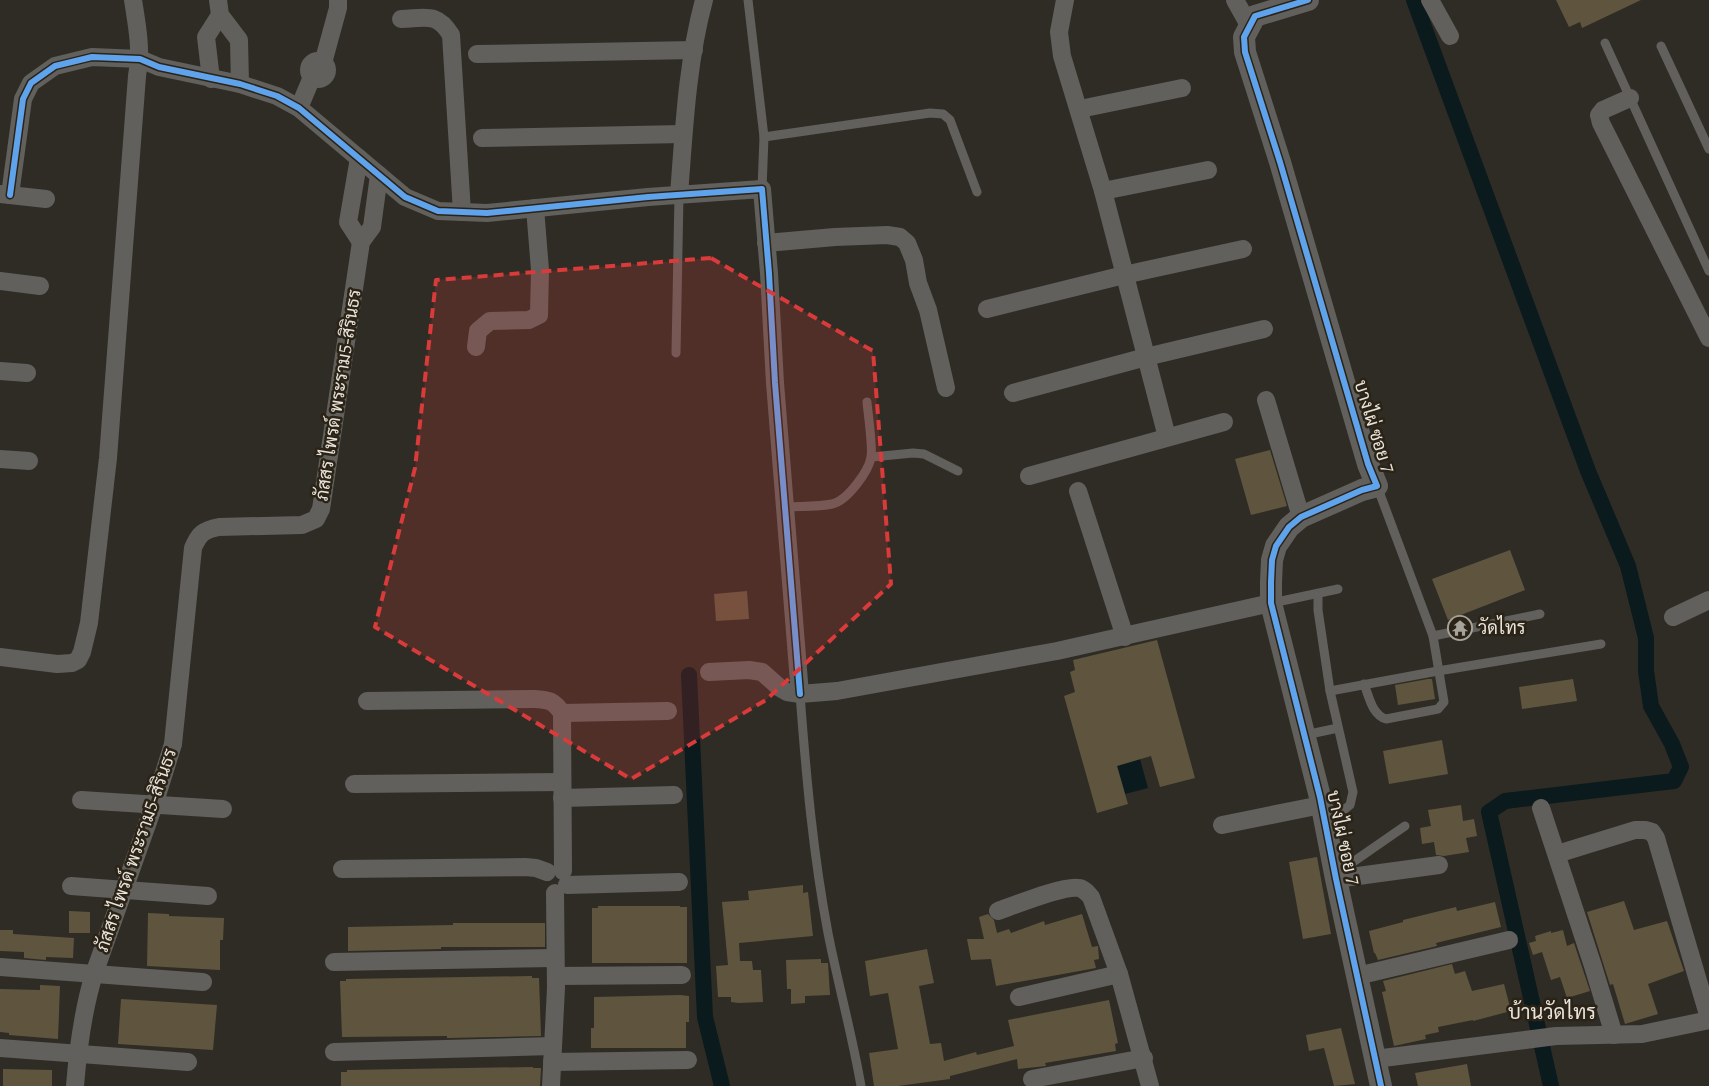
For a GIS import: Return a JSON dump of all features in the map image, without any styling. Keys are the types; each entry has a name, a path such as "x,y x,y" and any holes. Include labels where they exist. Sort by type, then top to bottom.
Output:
{"street":[{"path":"0,657 57,664 72,663 78,660 82,652 89,623 108,458 137,76 140,59 140,41 133,0"},
{"path":"299,108 312,77 317,79 325,75 326,66 323,63 338,8 338,0"},
{"path":"679,195 683,134 696,28 704,0"},
{"path":"1065,0 1059,32 1062,56 1080,109 1103,191 1167,437"},
{"path":"1235,0 1249,25 1265,6 1308,0"},
{"path":"1430,0 1450,36"},
{"path":"211,79 206,37 219,7"},
{"path":"219,7 239,40 240,84"},
{"path":"401,19 430,17 443,23 451,35 462,212"},
{"name":"บางไผ่ ซอย 7","path":"1249,25 1244,37 1245,52 1280,162 1368,464 1377,486 1362,490 1302,517 1289,527 1276,546 1272,560 1272,603 1322,810 1381,1086"},
{"path":"477,54 694,50"},
{"path":"46,199 5,195 23,99 31,83 55,66 92,57 140,59 159,67 240,84 277,96 299,108 405,197 438,211 488,214 535,208 762,188 775,383 800,694"},
{"path":"1080,109 1182,88"},
{"path":"1630,98 1603,110 1599,115 1704,316 1709,338"},
{"path":"482,138 683,134"},
{"path":"359,158 348,222 361,242 372,227 379,175"},
{"path":"1103,191 1208,170"},
{"path":"476,347 478,331 490,321 530,320 539,315 540,270 535,208"},
{"path":"766,243 835,236 887,235 900,237 907,243 914,260 918,283 928,310 946,388"},
{"name":"ภัสสร ไพรด์ พระราม5-สิรินธร","path":"75,1086 87,998 154,806 173,744 192,548 198,536 207,529 302,525 316,519 321,510 361,242"},
{"path":"987,309 1124,275 1242,249"},
{"path":"0,281 40,286"},
{"path":"1013,393 1146,357 1264,329"},
{"path":"0,370 27,373"},
{"path":"1266,400 1302,517"},
{"path":"1029,476 1224,422"},
{"path":"0,459 29,462"},
{"path":"1078,491 1125,637"},
{"path":"1673,617 1709,600"},
{"path":"709,672 749,670 762,672 780,688 787,692 800,694 837,691 1125,637 1272,603"},
{"path":"367,701 546,700 555,703 562,713 562,790 551,1086"},
{"path":"562,713 668,710"},
{"path":"354,784 674,795"},
{"path":"81,800 223,809"},
{"path":"1541,808 1614,1035"},
{"path":"1222,825 1322,810"},
{"path":"1375,1059 1556,1036 1642,1034 1709,1019 1656,838 1652,832 1634,830 1557,854"},
{"path":"1335,874 1439,866"},
{"path":"342,869 525,867 536,868 558,880 679,882"},
{"path":"71,886 208,896"},
{"path":"998,911 1067,888 1086,890 1091,897 1119,974 1144,1058 1150,1086"},
{"path":"1356,976 1509,940"},
{"path":"334,962 555,958"},
{"path":"0,967 203,982"},
{"path":"1019,997 1119,974"},
{"path":"556,976 682,975"},
{"path":"0,1048 188,1062"},
{"path":"334,1052 552,1054 688,1060"},
{"path":"1032,1079 1144,1058"}],"lane":[{"path":"748,0 764,137 762,188"},
{"path":"1605,43 1709,270"},
{"path":"1661,46 1709,149"},
{"path":"764,137 930,113 943,114 950,120 977,192"},
{"path":"676,353 679,195"},
{"path":"786,507 833,504 849,494 872,457 867,402"},
{"path":"872,457 913,453 924,454 958,471"},
{"path":"1364,684 1376,712 1380,717 1386,719 1438,709 1444,702 1433,636 1377,486"},
{"path":"1272,603 1338,589"},
{"path":"1318,594 1318,610 1330,691 1353,792 1353,799 1345,809 1322,810"},
{"path":"1433,636 1540,614"},
{"path":"1330,691 1601,644"},
{"path":"800,694 805,763 814,842 828,933 861,1086"},
{"path":"1305,736 1338,728"},
{"path":"1335,874 1405,826"}],"highlighted area":[{"path":"711,258 873,351 891,584 766,700 631,779 375,627 415,468 436,280"}],"shaded area":[{"path":"1140,759 1148,788 1125,794 1117,766"}],"building":[{"path":"1556,0 1641,0 1582,28 1580,22 1569,27"},
{"path":"1270,450 1287,506 1251,515 1235,459"},
{"path":"1510,550 1525,590 1448,620 1432,579"},
{"path":"747,591 749,619 716,621 714,594"},
{"path":"1157,640 1195,778 1160,787 1151,756 1117,766 1128,804 1097,813 1064,696 1075,692 1070,672 1075,670 1073,660"},
{"path":"1432,679 1435,699 1398,705 1395,685"},
{"path":"1573,679 1577,701 1522,709 1519,687"},
{"path":"1442,740 1448,774 1389,784 1383,751"},
{"path":"1461,805 1463,821 1474,819 1477,836 1466,838 1469,852 1444,856 1436,855 1434,842 1422,844 1420,828 1431,826 1428,810"},
{"path":"1317,857 1331,934 1303,939 1289,862"},
{"path":"803,885 803,893 808,892 813,936 739,943 740,961 752,961 753,970 761,970 763,1002 738,1003 731,1002 731,997 718,997 716,966 728,965 722,902 749,900 748,891"},
{"path":"1624,901 1634,930 1667,921 1684,971 1648,984 1658,1014 1625,1024 1613,984 1610,985 1587,912"},
{"path":"1495,902 1501,927 1436,943 1437,946 1378,960 1374,953 1369,931 1403,922 1403,920 1456,907 1457,911"},
{"path":"598,906 687,907 687,963 592,963 592,908 598,908"},
{"path":"69,911 90,912 90,933 69,933"},
{"path":"148,913 169,914 169,916 224,918 223,940 220,940 220,970 147,966"},
{"path":"988,914 994,920 997,933 1009,929 1011,933 1044,921 1045,925 1082,914 1092,947 1098,946 1099,959 1094,960 1096,968 996,986 991,959 971,960 967,939 984,939 979,917"},
{"path":"453,923 545,923 545,947 441,947 441,949 348,951 348,927 453,925"},
{"path":"0,930 13,930 13,934 74,938 73,958 46,957 46,960 24,958 24,952 0,951"},
{"path":"1563,930 1567,946 1574,943 1590,991 1567,998 1560,977 1551,980 1542,952 1533,955 1529,943 1536,941 1535,936 1551,931 1551,933"},
{"path":"927,949 934,983 919,986 930,1044 941,1043 944,1061 976,1052 977,1055 1014,1046 1008,1020 1109,1000 1118,1043 1115,1044 1116,1051 1045,1063 1046,1066 1018,1069 1017,1059 950,1076 950,1079 898,1086 874,1086 869,1053 898,1049 888,993 870,996 865,961"},
{"path":"821,959 821,963 828,963 830,995 805,996 805,1003 791,1004 791,989 787,989 786,960"},
{"path":"1452,964 1455,974 1465,971 1472,991 1504,984 1511,1011 1473,1021 1438,1027 1439,1032 1425,1035 1426,1039 1394,1046 1382,992 1386,991 1383,981"},
{"path":"532,976 532,978 539,978 541,1036 447,1038 447,1036 342,1037 340,981 346,981 346,979"},
{"path":"40,985 60,986 58,1039 9,1035 9,1033 0,1032 0,989 40,990"},
{"path":"689,996 686,1048 591,1048 591,1028 594,1028 594,997"},
{"path":"121,999 217,1005 213,1050 118,1044"},
{"path":"1341,1028 1355,1084 1334,1086 1324,1048 1309,1051 1306,1035"},
{"path":"1467,1064 1471,1086 1418,1086 1415,1073"},
{"path":"541,1068 540,1086 341,1086 341,1072 347,1072 347,1070"},
{"path":"3,1069 52,1070 52,1086 3,1086"}],"waterway":[{"path":"1414,0 1588,471 1628,566 1646,638 1646,671 1651,706 1672,744 1681,767 1674,781 1505,801 1489,812 1551,1086"},
{"path":"689,675 705,1017 722,1086"}],"cycle path":[{"path":"1308,0 1255,16 1244,37 1245,52 1280,162 1368,464 1377,486 1362,490 1301,517 1289,527 1276,546 1272,560 1271,603 1320,797 1381,1086"},
{"path":"10,195 23,99 31,83 55,66 92,57 140,59 159,67 240,84 277,96 299,108 405,197 438,211 487,213 648,197 762,189 775,383 800,694"}],"place":[{"name":"วัดไทร","path":"1460,628"}],"district":[{"name":"บ้านวัดไทร","path":"1552,1012"}]}
